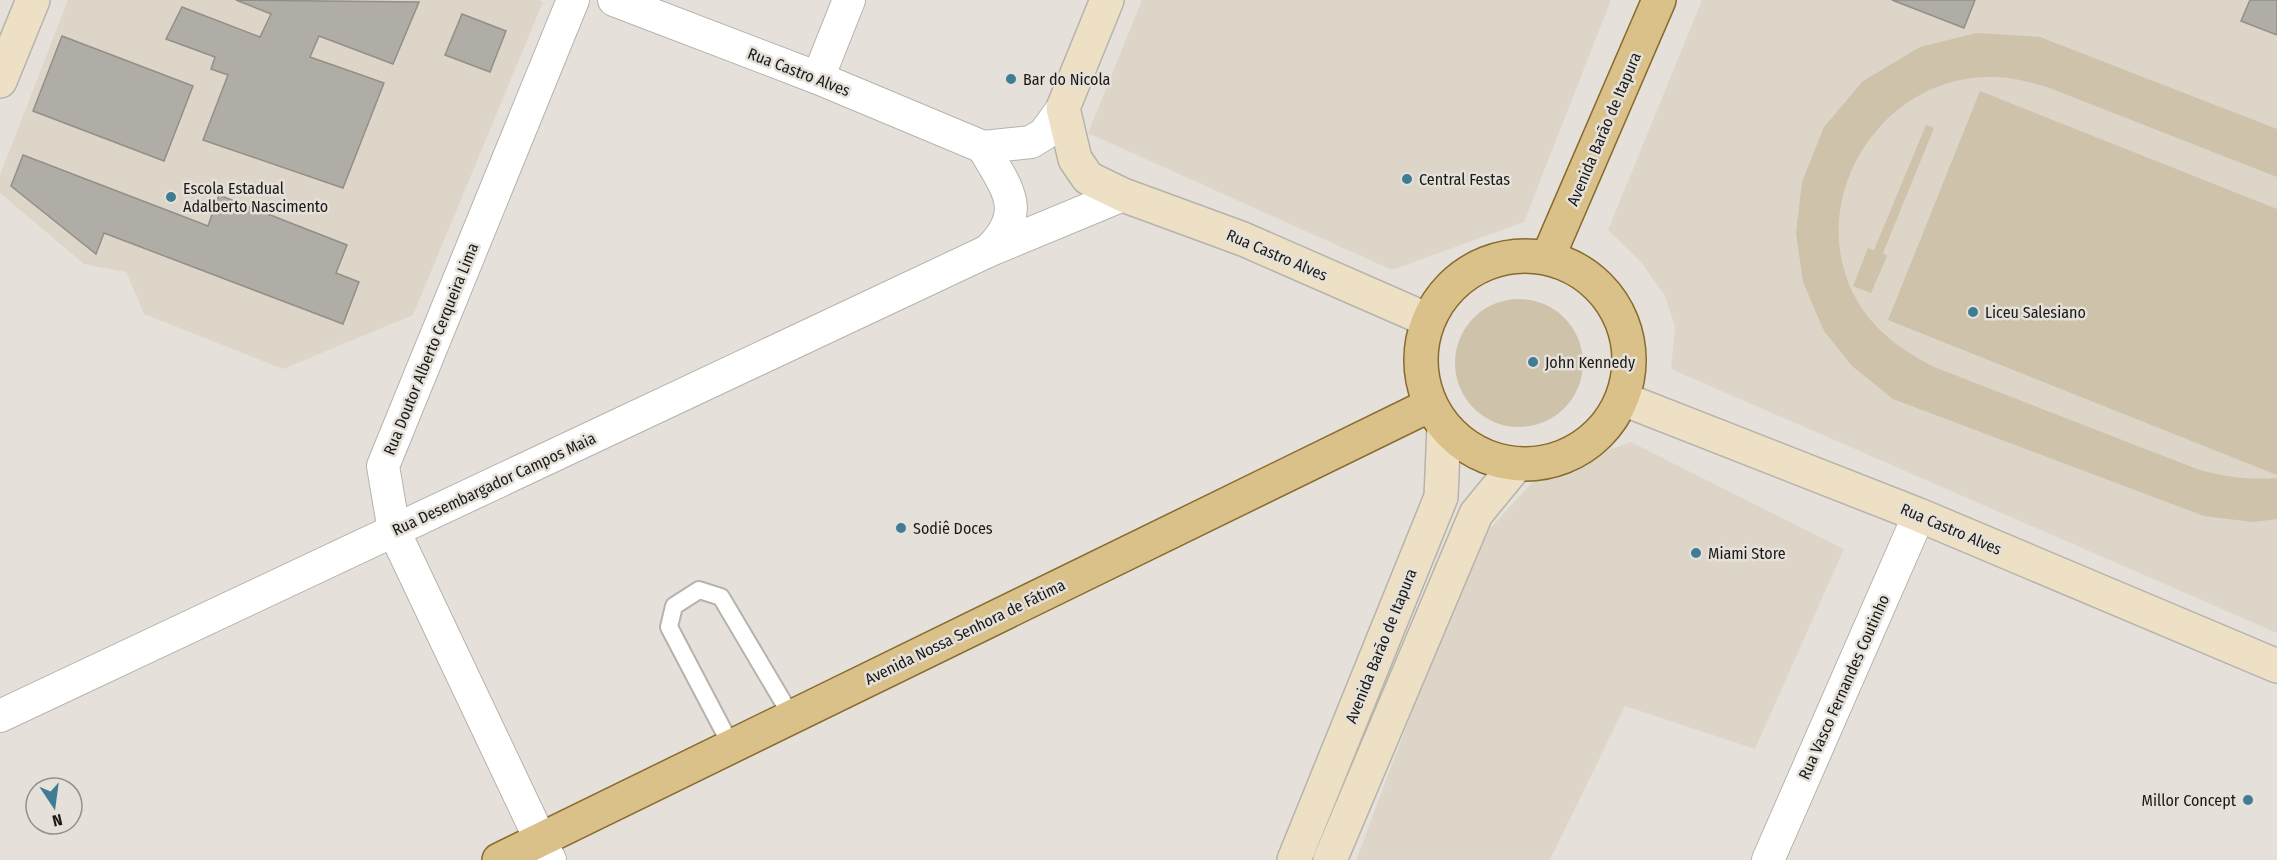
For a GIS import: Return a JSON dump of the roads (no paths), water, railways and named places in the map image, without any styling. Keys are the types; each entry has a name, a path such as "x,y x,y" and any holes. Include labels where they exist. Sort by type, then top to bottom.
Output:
{"main road":[{"path":"0,81 33,0"},
{"path":"1063,108 1107,0"},
{"name":"Avenida Barão de Itapura","path":"1548,257 1659,0"},
{"name":"Rua Castro Alves","path":"1063,108 1075,159 1088,178 1123,195 1243,240 1428,320"},
{"name":"Avenida Barão de Itapura","path":"1294,860 1441,497 1437,416 1422,377 1421,348 1428,320 1448,289 1477,267 1511,256 1548,257 1576,268 1600,286 1619,311 1629,339 1630,370 1623,399 1606,427 1580,449 1550,462 1517,464 1484,456 1462,444 1437,416"},
{"name":"Rua Castro Alves","path":"1623,399 1919,515 2277,666"},
{"name":"Avenida Nossa Senhora de Fátima","path":"499,860 544,850 732,747 792,717 1437,416"},
{"path":"1330,860 1476,514 1517,464"}],"street":[{"name":"Rua Doutor Alberto Cerqueira Lima","path":"544,850 394,531 383,466 573,0"},
{"name":"Rua Castro Alves","path":"614,0 818,78 983,147 1031,142 1044,134 1063,108"},
{"path":"818,78 849,0"},
{"path":"983,147 1010,197 1011,215 1004,235 988,251"},
{"path":"988,251 1123,195"},
{"name":"Rua Desembargador Campos Maia","path":"0,716 988,251"},
{"name":"Rua Vasco Fernandes Coutinho","path":"1768,860 1919,515"}],"lane":[{"path":"732,747 669,627 674,606 699,590 721,597 792,717"}],"place":[{"name":"Bar do Nicola","path":"1011,79"},
{"name":"Central Festas","path":"1407,179"},
{"name":"Escola Estadual Adalberto Nascimento","path":"171,197"},
{"name":"Liceu Salesiano","path":"1973,312"},
{"name":"John Kennedy","path":"1533,362"},
{"name":"Sodiê Doces","path":"901,528"},
{"name":"Miami Store","path":"1696,553"},
{"name":"Millor Concept","path":"2248,800"}]}
